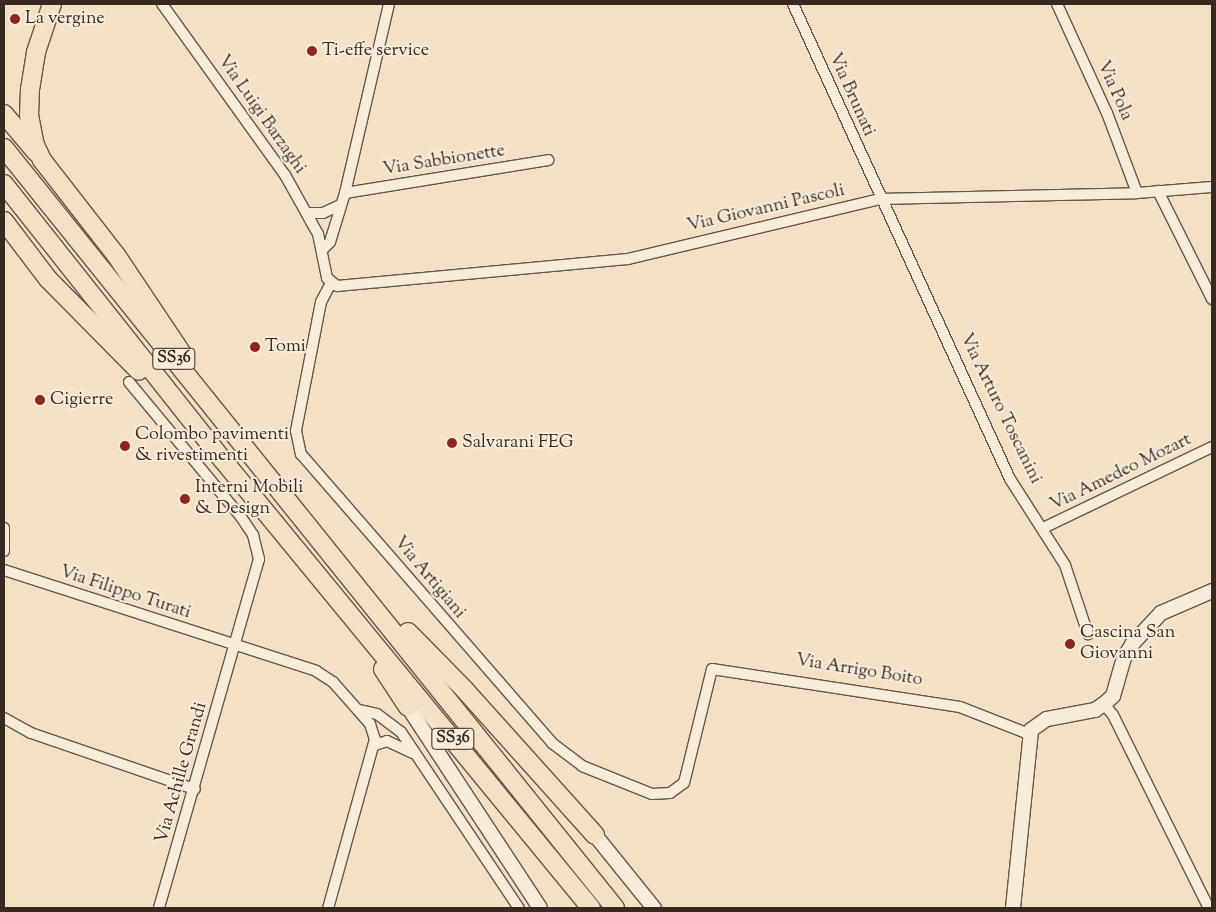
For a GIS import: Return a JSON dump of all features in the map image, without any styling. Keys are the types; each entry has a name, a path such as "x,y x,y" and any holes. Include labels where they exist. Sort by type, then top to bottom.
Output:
{"highway":[{"path":"42,160 35,145 29,115 30,88 36,52 52,4"},
{"path":"4,114 116,255 206,389 216,410"},
{"name":"SS36","path":"4,148 615,908"},
{"name":"SS36","path":"4,184 222,459 591,908"},
{"path":"4,221 10,235 62,294 141,373 206,449 222,459"},
{"name":"SS36","path":"315,570 408,707"},
{"name":"SS36","path":"345,571 359,580 464,689 595,835"}],"street":[{"name":"Via Luigi Barzaghi","path":"162,4 308,213 322,250"},
{"path":"331,283 325,273 322,250 330,242 345,193 389,4"},
{"name":"Via Brunati","path":"793,4 879,199"},
{"name":"Via Pola","path":"1057,4 1107,113 1137,193"},
{"name":"Via Sabbionette","path":"345,193 548,160"},
{"name":"Via Giovanni Pascoli","path":"331,283 353,287 628,259 879,199 1137,193 1212,186"},
{"path":"1158,191 1212,299"},
{"name":"Via Arturo Toscanini","path":"879,199 1010,479 1065,565 1088,634"},
{"path":"308,213 323,213 340,205"},
{"name":"Via Artigiani","path":"331,283 321,302 296,431 301,454 552,743 582,766 652,794 670,794 684,782"},
{"name":"Via Achille Grandi","path":"129,382 196,460 253,535 258,553 257,570 159,908"},
{"name":"Via Amedeo Mozart","path":"1043,528 1212,446"},
{"path":"4,528 4,551"},
{"name":"Via Filippo Turati","path":"4,570 235,647 316,670 333,682 360,710"},
{"path":"1012,908 1029,734 1035,725 1047,719 1095,710 1104,704 1113,696 1124,658 1133,642 1161,613 1212,591"},
{"name":"Via Arrigo Boito","path":"684,782 712,669 960,706 1029,734"},
{"path":"1104,704 1113,714 1208,908"},
{"name":"SS36","path":"408,707 540,908"},
{"path":"328,908 375,745 373,729 360,710"},
{"path":"360,710 389,721 419,758 519,908"},
{"path":"4,718 31,733 195,788"},
{"path":"375,745 387,741 396,744 419,758"},
{"name":"SS36","path":"595,835 654,908"}],"place":[{"name":"La vergine","path":"15,19"},
{"name":"Ti-effe service","path":"312,51"},
{"name":"Tomi","path":"255,347"},
{"name":"Cigierre","path":"40,400"},
{"name":"Salvarani FEG","path":"452,443"},
{"name":"Colombo pavimenti & rivestimenti","path":"125,446"},
{"name":"Interni Mobili & Design","path":"185,499"},
{"name":"Cascina San Giovanni","path":"1070,644"}]}
